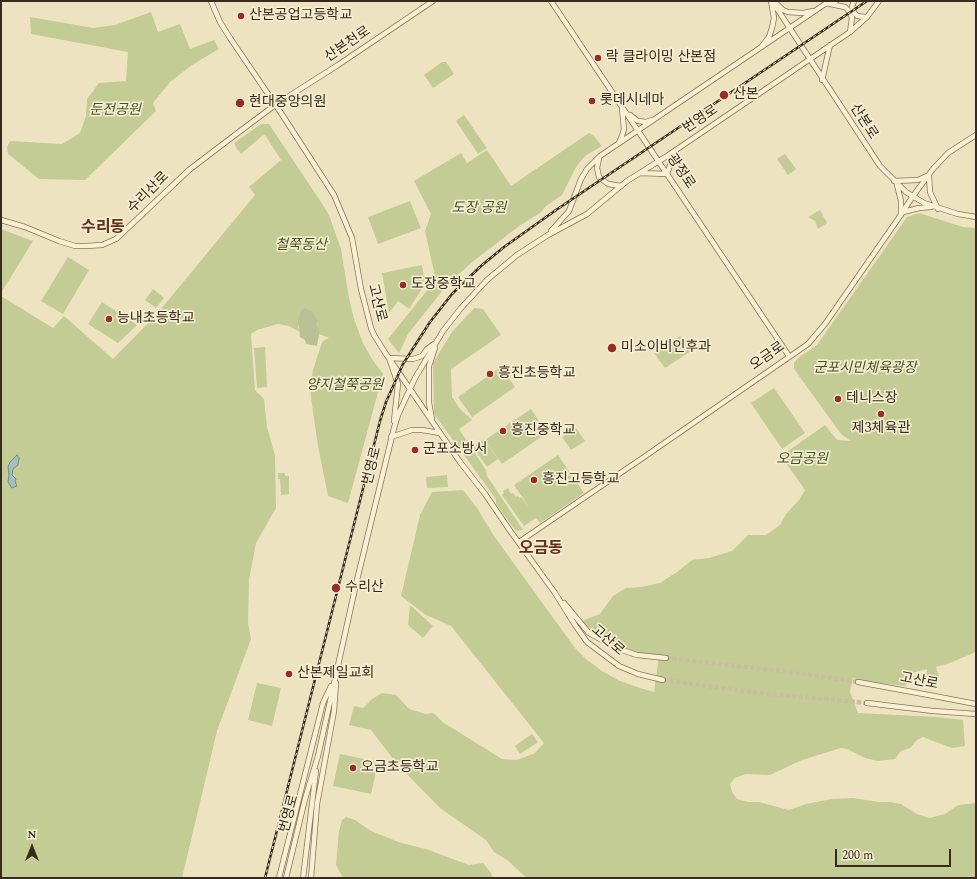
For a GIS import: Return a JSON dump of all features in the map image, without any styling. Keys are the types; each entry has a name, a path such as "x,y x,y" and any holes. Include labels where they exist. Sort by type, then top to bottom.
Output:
{"street":[{"name":"고산로","path":"211,1 220,22 334,195 352,238 360,289 371,328 409,389 555,593 575,626 587,642 619,666 638,674 663,680"},
{"name":"산본천로","path":"275,105 338,65 433,1"},
{"name":"광정로","path":"551,1 789,356"},
{"path":"772,1 788,12 803,13 816,10"},
{"path":"759,49 769,37 772,28 774,18 772,1"},
{"name":"산본로","path":"772,1 822,80 880,166 895,182 924,203 936,208 976,217"},
{"name":"번영로","path":"548,235 569,212 581,179 592,163 600,156 825,4 836,1"},
{"path":"854,1 852,7 854,12 857,16 866,17"},
{"name":"번영로","path":"286,878 305,799 318,756 394,428 409,389 436,342 461,308 487,280 517,255 548,235 587,214 640,173 675,151 850,32 866,17 879,1"},
{"path":"825,4 845,7 850,12 852,18 850,32"},
{"path":"822,80 830,45"},
{"name":"수리산로","path":"1,220 25,227 75,246 102,245 116,239 190,170 275,105"},
{"path":"622,107 632,118 638,121 646,122 657,118"},
{"path":"618,144 624,129 622,107"},
{"name":"오금로","path":"519,542 808,344 825,324 929,175 948,153 976,135"},
{"path":"640,173 668,174 675,151"},
{"path":"600,156 597,164 599,177 608,184 622,186"},
{"path":"929,175 930,192 936,208 919,208 902,214 901,201 895,182 918,180 929,175"},
{"path":"394,428 398,384 389,358 413,359 422,356 427,349 436,342"},
{"path":"432,422 429,402 429,366 436,342"},
{"path":"392,437 412,430 440,433"},
{"name":"고산로","path":"555,593 589,633 616,648 637,655 666,658"},
{"path":"280,878 323,703 336,673"},
{"path":"311,878 318,804 336,700 336,673"},
{"name":"고산로","path":"858,682 976,704"},
{"name":"고산로","path":"867,703 933,711 976,714"},
{"name":"번영로","path":"303,878 318,756"}],"green space":[{"name":"둔전공원","path":"151,12 158,32 180,24 190,49 214,40 219,49 192,65 170,82 153,103 156,111 85,180 39,179 8,154 7,147 10,141 62,144 80,133 86,116 87,99 99,83 126,81 128,52 31,34 30,17 93,28 115,25"},
{"path":"442,62 446,62 454,74 433,88 424,75"},
{"path":"464,115 487,148 478,154 456,121"},
{"path":"261,124 269,124 329,215 341,249 354,319 363,343 383,374 348,503 328,496 318,446 311,398 310,385 313,370 323,341 329,338 319,334 320,331 316,324 298,326 300,332 289,326 278,324 257,330 251,334 255,390 264,399 267,427 275,455 276,508 256,543 249,580 248,623 251,639 217,731 182,878 1,878 1,296 53,328 64,316 113,359 156,315 255,195 249,187 281,160 265,135 241,154 237,149 234,143"},
{"name":"도장 공원","path":"589,133 594,136 602,146 585,156 576,167 562,195 546,206 540,213 519,226 471,263 454,279 443,290 408,334 399,353 388,339 429,288 435,276 425,231 431,214 414,181 461,153 467,163 487,150 511,186"},
{"path":"785,154 796,169 788,175 777,159"},
{"path":"410,201 421,228 378,244 368,217"},
{"path":"820,210 827,223 818,229 815,221 808,217"},
{"path":"919,213 963,227 976,228 976,652 936,667 939,676 937,682 926,680 927,669 909,674 906,686 863,681 853,678 850,692 858,713 937,717 963,720 965,746 952,748 923,737 917,740 910,748 901,751 895,759 878,761 865,758 847,749 841,748 802,760 770,775 746,774 735,778 730,784 732,792 737,799 748,802 759,802 789,810 806,804 831,799 853,798 901,804 917,814 929,818 945,814 958,805 976,803 976,878 527,878 507,860 494,852 486,840 440,808 397,764 371,730 349,725 354,706 363,708 372,699 382,693 396,695 409,709 426,714 433,713 444,723 502,759 517,760 535,753 544,743 451,626 426,615 401,596 420,515 432,492 463,490 477,508 494,536 575,648 586,659 602,671 620,681 654,692 659,656 619,649 581,621 600,614 613,596 626,588 660,583 692,560 709,558 732,551 748,535 766,535 780,525 786,514 799,500 805,490 781,456 825,425 837,440 851,441 841,434 794,369 794,363 798,358 817,345 907,217"},
{"path":"1,229 33,241 1,293"},
{"path":"68,257 89,270 63,314 41,301"},
{"path":"422,265 425,284 409,309 398,301 389,313 382,273"},
{"path":"153,289 164,298 156,308 145,300"},
{"path":"102,302 137,325 118,343 88,324"},
{"path":"304,308 312,311 318,321 316,324 320,331 317,346 306,344 305,340 300,337 298,319 301,310"},
{"path":"474,308 483,309 501,335 451,369 452,397 460,409 472,420 459,429 486,470 487,476 523,530 516,531 496,504 496,499 434,414 433,363 452,332"},
{"path":"680,336 691,351 665,368 654,353"},
{"path":"265,347 267,387 257,388 254,348"},
{"path":"501,367 515,387 472,417 458,397"},
{"path":"774,388 805,433 782,449 751,403"},
{"path":"531,409 547,433 502,464 485,440"},
{"path":"576,428 585,441 571,450 562,437"},
{"path":"484,439 498,459 487,467 473,447"},
{"path":"558,455 584,493 540,523 536,518 524,526 502,495 504,493 503,491 508,488 511,494 513,493 516,497 521,497 529,507 514,485"},
{"path":"278,473 285,473 285,476 289,476 289,494 281,495"},
{"path":"447,475 448,487 427,488 426,477"},
{"path":"410,605 433,626 423,638 408,625"},
{"path":"257,683 281,688 272,726 248,720"},
{"path":"532,734 538,742 520,754 515,746"},
{"path":"340,754 378,762 371,794 333,786"},
{"path":"346,817 355,820 371,831 401,843 426,849 469,865 483,863 493,878 343,878 336,865 339,831 342,820"}],"water":[{"path":"17,455 19,458 18,465 13,469 12,475 16,479 15,481 17,486 12,488 8,482 8,467 10,462"}],"waterway":[{"path":"1,545 1,553"}],"tunnel":[{"path":"666,658 791,672 858,682"},
{"path":"663,680 760,693 867,703"}],"railway":[{"path":"265,878 380,421 386,402 403,364 430,322 452,294 481,266 504,247 556,210 867,1"}],"place":[{"name":"산본공업고등학교","path":"241,16"},
{"name":"락 클라이밍 산본점","path":"598,58"},
{"name":"산본","path":"724,95"},
{"name":"롯데시네마","path":"592,101"},
{"name":"현대중앙의원","path":"240,103"},
{"name":"도장중학교","path":"403,285"},
{"name":"능내초등학교","path":"109,319"},
{"name":"미소이비인후과","path":"612,348"},
{"name":"흥진초등학교","path":"490,374"},
{"name":"테니스장","path":"838,399"},
{"name":"제3체육관","path":"881,414"},
{"name":"흥진중학교","path":"503,431"},
{"name":"군포소방서","path":"415,450"},
{"name":"흥진고등학교","path":"534,480"},
{"name":"수리산","path":"336,588"},
{"name":"산본제일교회","path":"289,674"},
{"name":"오금초등학교","path":"353,768"}],"district":[{"name":"수리동","path":"103,229"},
{"name":"오금동","path":"541,550"}],"park label":[{"name":"철쭉동산","path":"301,246"},
{"name":"군포시민체육광장","path":"865,369"},
{"name":"양지철쭉공원","path":"345,386"},
{"name":"오금공원","path":"802,460"}]}
